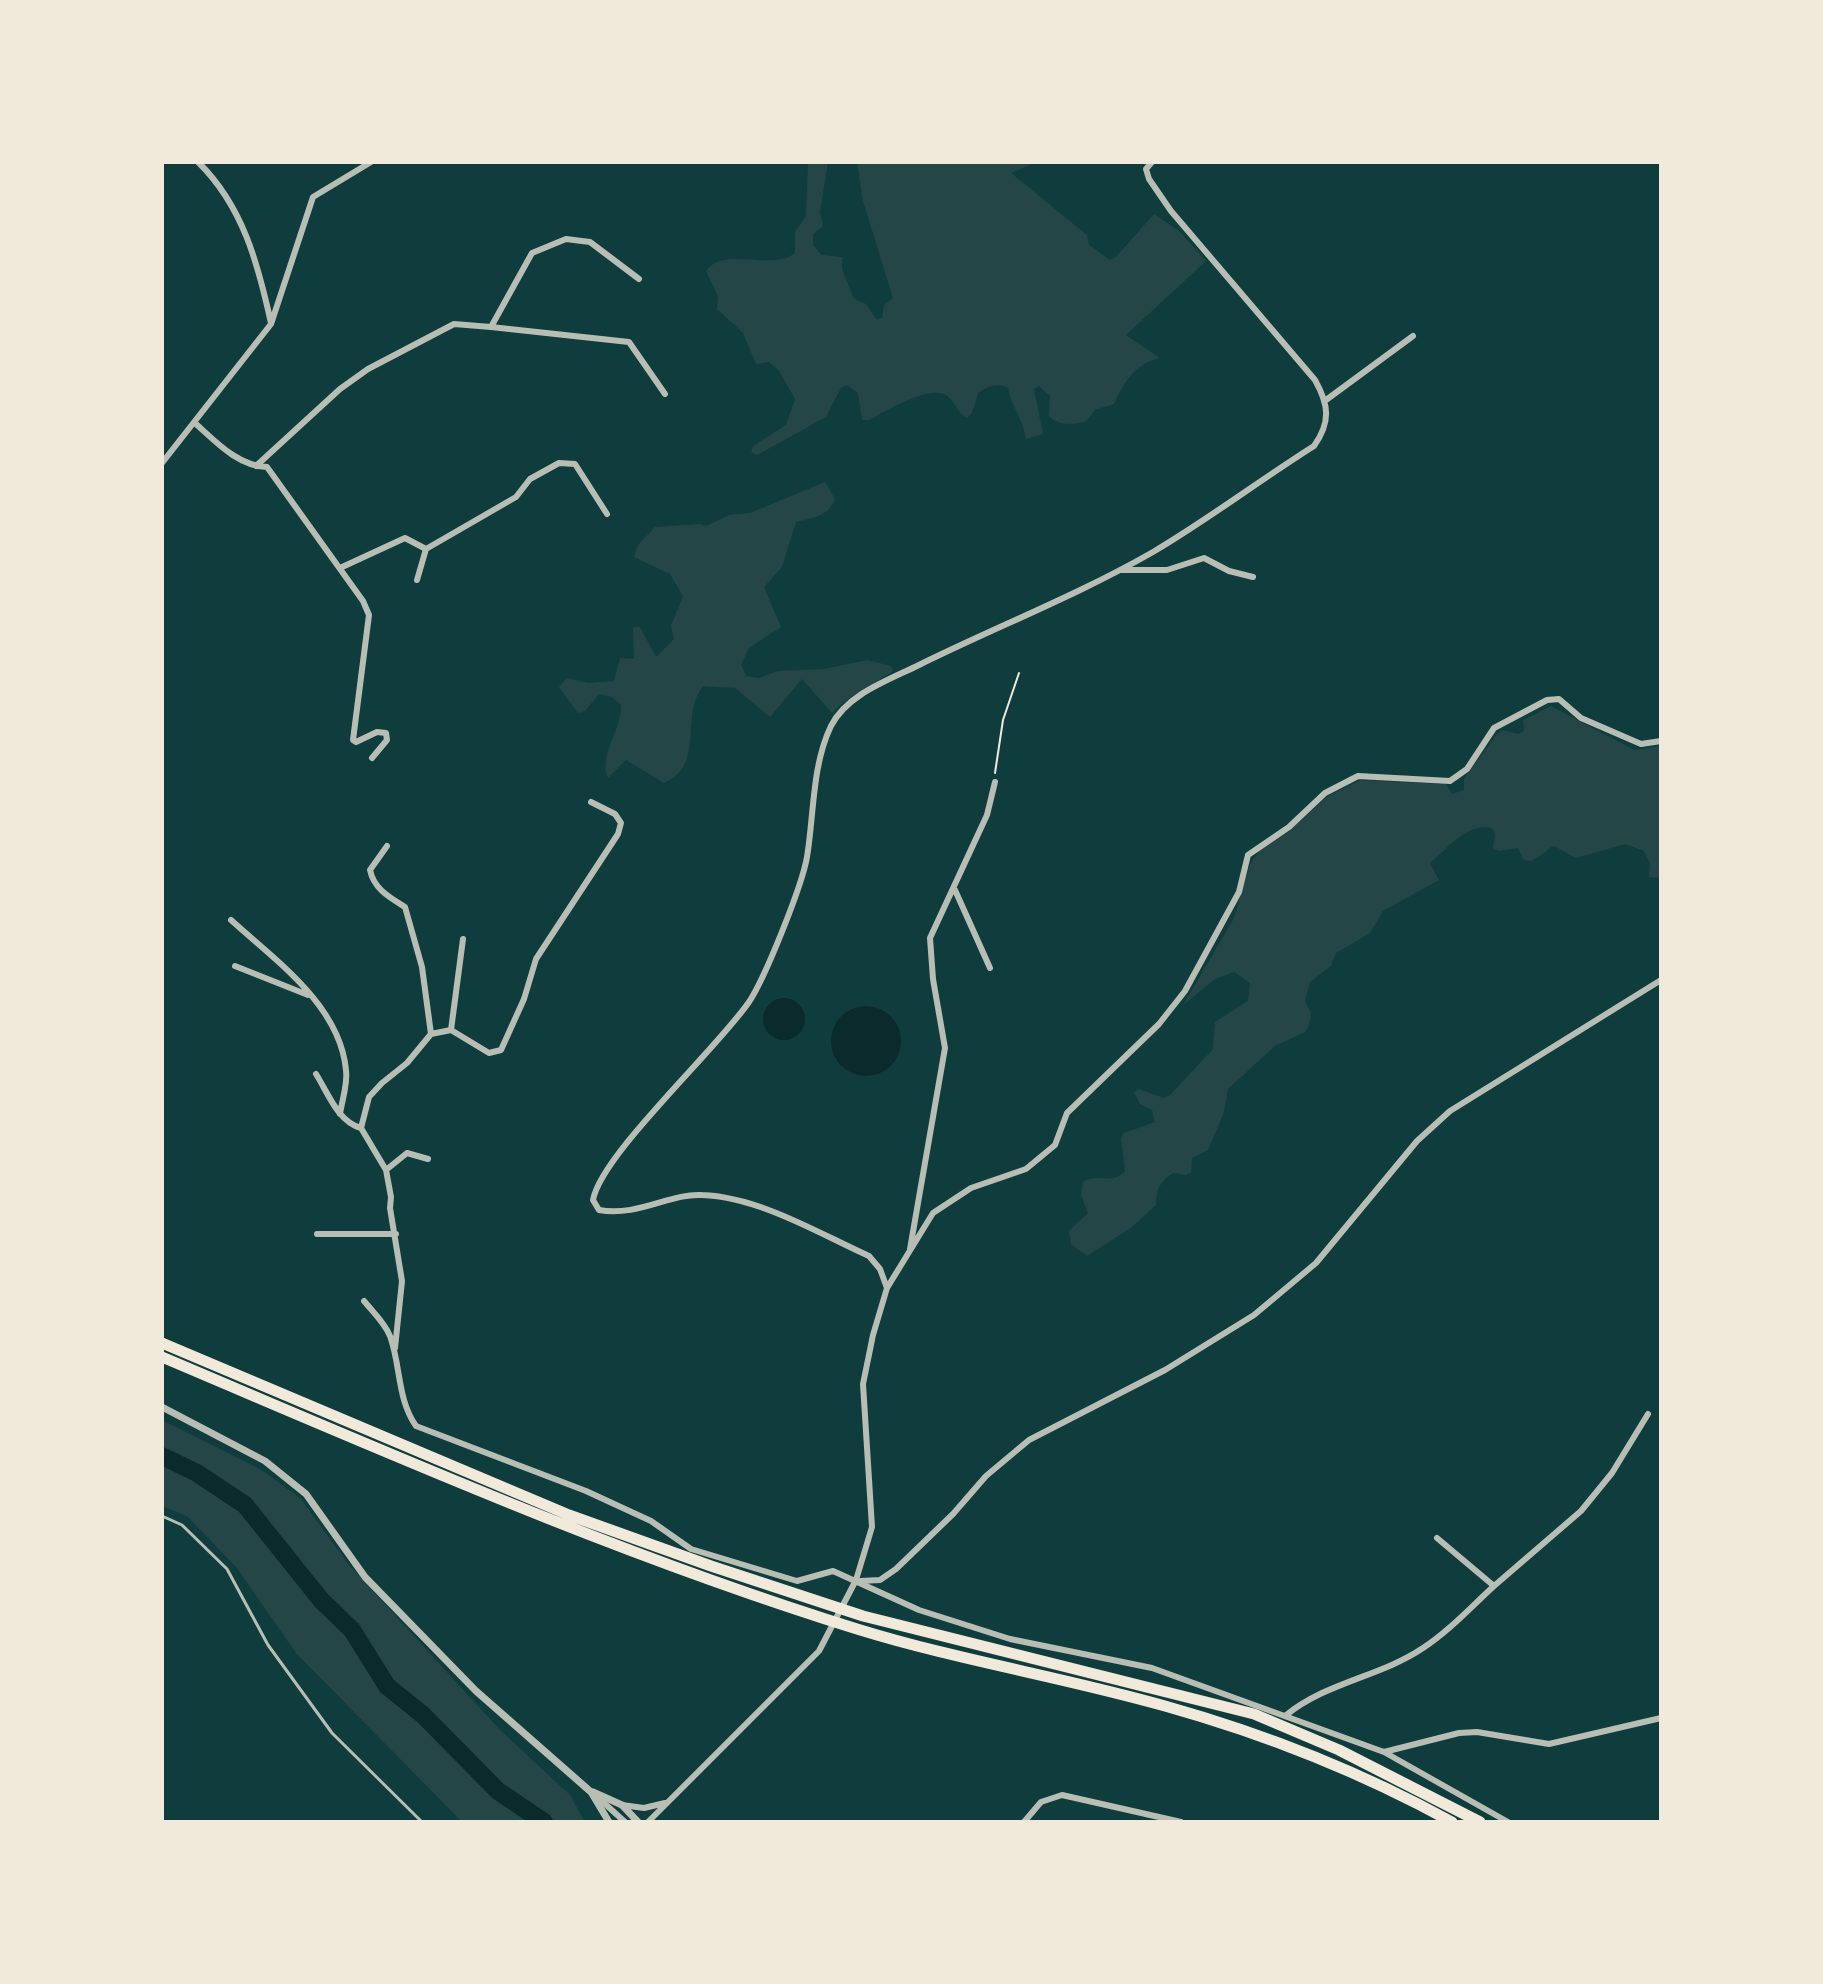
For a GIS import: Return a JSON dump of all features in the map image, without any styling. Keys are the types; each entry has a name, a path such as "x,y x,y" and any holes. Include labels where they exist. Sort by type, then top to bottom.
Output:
{"highway":[{"path":"162,1343 569,1515 793,1594 863,1616 1254,1714 1339,1750 1480,1822"},
{"path":"162,1357 586,1535 860,1630 1217,1721 1350,1771 1452,1822"}],"street":[{"path":"198,162 212,176 241,220 256,261 271,324"},
{"path":"162,463 196,424 271,324 313,197 371,162"},
{"path":"887,1288 880,1269 869,1256 766,1211 699,1194 615,1213 599,1210 593,1200 596,1185 638,1131 722,1039 751,999 767,968 803,871 822,754 832,725 840,714 869,690 1117,570 1231,503 1258,480 1314,446 1324,433 1326,400 1315,380 1171,211 1149,179 1146,169 1152,162"},
{"path":"491,327 532,253 566,239 590,242 639,279"},
{"path":"256,466 340,389 368,369 454,324 629,342 665,394"},
{"path":"1326,400 1413,336"},
{"path":"196,424 227,451 256,466 267,467 340,568 369,615 353,740 356,742 377,732 386,733 387,740 372,758"},
{"path":"417,580 426,549 516,497 530,479 559,463 575,464 607,514"},
{"path":"340,568 405,538 426,549"},
{"path":"1117,570 1167,570 1204,558 1229,571 1253,577"},
{"path":"648,1822 819,1651 856,1580 872,1527 863,1384 887,1288 933,1213 971,1188 1026,1169 1055,1145 1067,1113 1159,1024 1185,991 1235,901 1248,855 1289,827 1325,793 1358,776 1450,781 1467,769 1494,728 1547,700 1559,699 1581,718 1641,744 1661,741"},
{"path":"908,1256 945,1048 933,979 930,938 955,890 987,815 995,782"},
{"path":"361,1128 369,1097 407,1063 431,1034 451,1030 489,1053 501,1050 508,1040 536,959 618,834 621,823 615,814 591,802"},
{"path":"387,846 370,870 372,880 380,890 405,907 422,967 431,1034"},
{"path":"955,890 990,968"},
{"path":"231,920 291,972 340,1044 347,1072 340,1114"},
{"path":"451,1030 463,939"},
{"path":"235,966 308,995"},
{"path":"856,1580 880,1580 896,1569 953,1514 986,1476 1029,1440 1165,1370 1254,1315 1316,1263 1407,1152 1450,1111 1661,980"},
{"path":"316,1074 340,1114 350,1125 361,1128 386,1170 402,1281 394,1351"},
{"path":"386,1170 407,1153 428,1159"},
{"path":"317,1234 396,1234"},
{"path":"364,1301 388,1332 408,1415 416,1426 427,1432 586,1491 651,1521 691,1549 797,1581 833,1571 950,1621 1010,1639 1152,1668 1384,1752 1508,1822"},
{"path":"162,1407 265,1461 285,1475 306,1494 332,1534 376,1588 476,1691 625,1822"},
{"path":"1285,1716 1304,1700 1336,1684 1424,1648 1581,1511 1612,1473 1648,1414"},
{"path":"1437,1538 1494,1586"},
{"path":"1384,1752 1459,1733 1477,1732 1549,1744 1661,1718"},
{"path":"591,1792 622,1805 644,1808 669,1802"},
{"path":"591,1792 609,1822"},
{"path":"1024,1822 1041,1802 1062,1795 1181,1822"},
{"path":"622,1805 638,1822"}],"lane":[{"path":"162,1516 182,1525 227,1569 268,1645 332,1733 422,1822"}],"path":[{"path":"995,782 1003,720 1019,673"}],"shaded area":[{"path":"808,162 828,162 820,212 823,226 813,234 813,245 822,255 842,257 842,269 854,299 866,304 876,319 882,318 884,305 893,298 863,201 857,162 1037,162 1011,173 1087,235 1089,245 1110,260 1154,214 1179,231 1206,261 1126,335 1160,358 1137,369 1114,404 1095,410 1086,421 1057,422 1049,416 1050,396 1039,386 1034,389 1043,434 1026,439 1008,388 996,385 978,393 972,413 967,418 946,395 929,393 896,405 869,420 862,420 858,393 847,385 841,388 826,417 757,455 751,452 753,446 786,425 795,399 779,371 769,362 756,364 743,333 717,309 718,296 706,271 724,260 774,260 795,253 795,232 806,216"},
{"path":"825,482 835,499 832,505 819,516 796,522 782,567 764,587 781,627 749,648 741,665 746,676 759,678 778,671 824,669 867,660 891,666 893,671 832,713 802,679 770,717 735,688 703,686 696,698 688,753 677,775 664,783 626,760 608,778 606,761 621,705 612,697 599,694 585,711 578,713 559,687 567,678 588,683 614,681 620,658 634,659 633,627 640,627 656,657 674,639 671,626 683,596 670,574 634,557 638,545 655,527 706,526 729,515 750,513"},
{"path":"1551,706 1634,750 1661,746 1661,878 1649,877 1650,863 1644,851 1625,844 1576,858 1553,846 1531,861 1524,860 1518,848 1499,851 1493,848 1495,834 1492,828 1483,827 1466,833 1430,863 1439,880 1383,911 1370,933 1336,953 1331,966 1310,982 1305,1001 1311,1013 1309,1026 1305,1032 1275,1046 1228,1089 1223,1115 1208,1150 1192,1158 1191,1172 1169,1176 1160,1186 1156,1205 1132,1227 1087,1256 1071,1244 1069,1231 1088,1213 1081,1195 1083,1182 1094,1178 1115,1178 1125,1171 1121,1138 1124,1133 1155,1122 1152,1110 1140,1104 1134,1092 1139,1089 1164,1098 1170,1095 1213,1049 1215,1022 1248,1001 1250,983 1234,972 1215,979 1183,1005 1234,918 1250,864 1263,846 1287,833 1328,796 1361,780 1446,784 1452,794 1464,790 1464,779 1496,735 1502,730 1518,734 1524,731 1523,720"},
{"path":"784,998 799,1004 805,1019 799,1034 784,1040 769,1034 763,1019 769,1004"},
{"path":"866,1006 891,1016 901,1041 891,1066 866,1076 841,1066 831,1041 841,1016"},
{"path":"162,1420 260,1469 300,1498 349,1565 499,1729 570,1795 585,1822 462,1822 296,1653 237,1568 187,1516 162,1506"}],"waterway":[{"path":"162,1456 197,1473 245,1505 321,1600 352,1630 387,1686 423,1715 498,1791 544,1822"}]}
